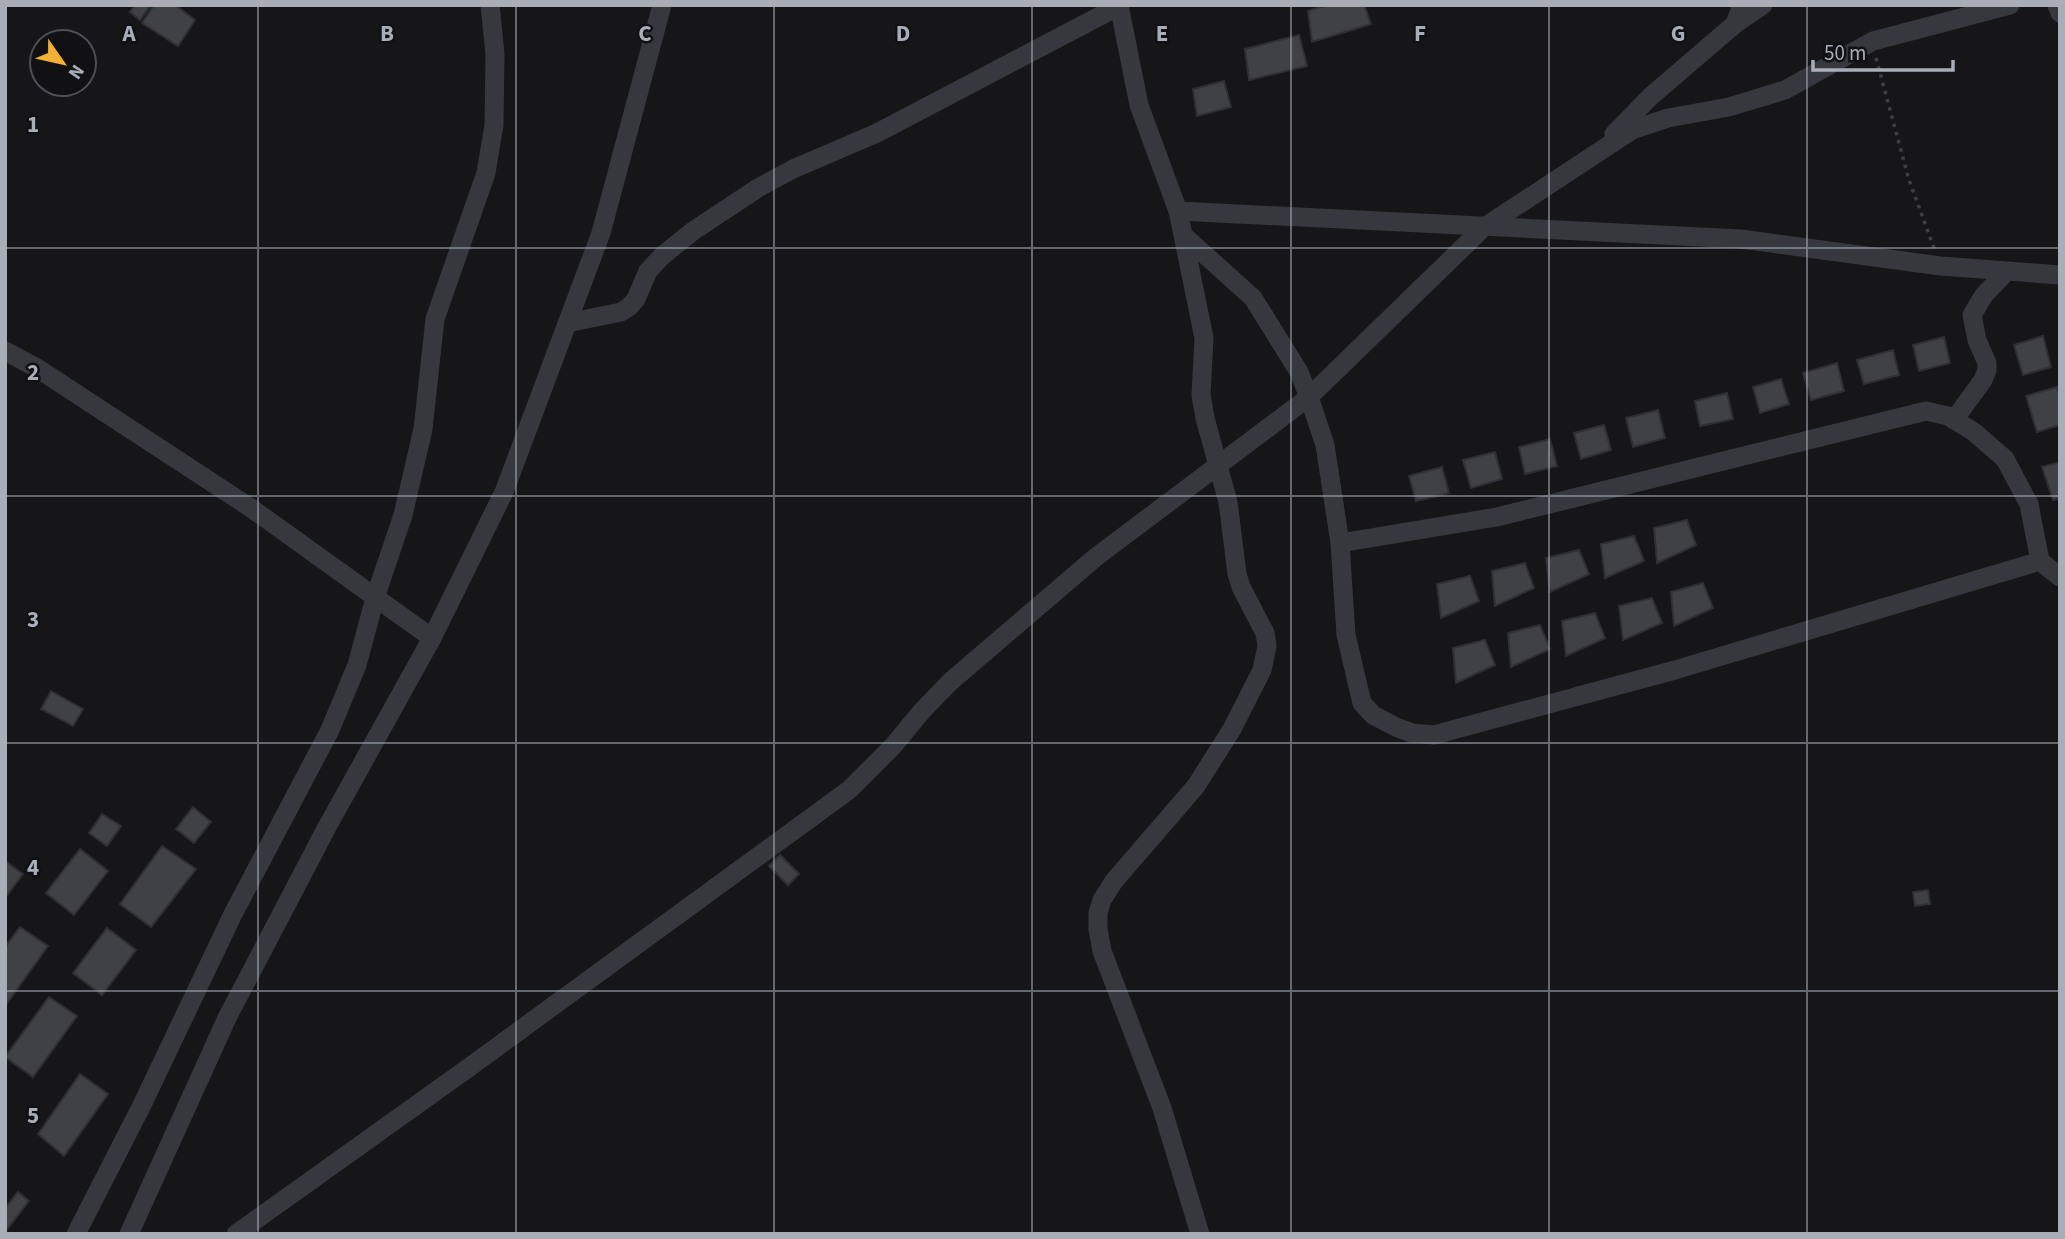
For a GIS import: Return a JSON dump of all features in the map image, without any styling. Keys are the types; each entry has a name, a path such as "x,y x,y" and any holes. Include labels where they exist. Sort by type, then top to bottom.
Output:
{"street":[{"path":"76,1234 142,1105 233,914 330,730 357,665 375,598 403,515 423,429 435,318 486,173 494,125 495,54 490,5"},
{"path":"129,1234 233,1006 327,827 432,638 505,492 601,233 662,5"},
{"path":"567,323 621,312 629,307 636,299 648,271 662,256 758,188 793,169 877,133 1119,5 1139,105 1178,211 1204,338 1201,396 1228,502 1241,587 1265,633 1267,646 1262,670 1232,729 1196,786 1114,881 1102,900 1098,913 1102,951 1162,1108 1199,1234"},
{"path":"1589,160 1650,97 1739,15 1763,5"},
{"path":"236,1234 464,1072 849,790 950,682 1096,557 1309,397 1483,228 1632,130 1668,118 1729,107 1785,90 1873,41 2010,5"},
{"path":"2057,5 2060,13"},
{"path":"1178,211 1741,239 1941,266 2059,274"},
{"path":"1183,235 1253,298 1299,372 1325,445 1340,543 1346,635 1362,704 1373,715 1396,727 1412,733 1434,735 1675,670 2040,561"},
{"path":"1954,419 1983,380 1987,370 1972,315 1984,295 2006,272"},
{"path":"5,351 37,368 251,509 432,638"},
{"path":"1340,543 1497,517 1926,411 1954,419 1974,432 2005,459 2029,504 2040,561 2060,576"}],"path":[{"path":"1873,41 1885,99 1896,127 1909,180 1941,266"}],"building":[{"path":"135,5 151,5 140,20 130,12"},
{"path":"154,5 175,5 195,20 178,46 142,23"},
{"path":"1327,5 1364,5 1371,24 1312,42 1308,11"},
{"path":"1299,35 1307,66 1249,80 1245,49"},
{"path":"1224,81 1231,107 1197,116 1193,89"},
{"path":"2043,336 2051,367 2023,375 2014,345"},
{"path":"1944,337 1950,363 1919,371 1913,345"},
{"path":"1893,350 1899,375 1864,384 1857,360"},
{"path":"1837,363 1844,391 1811,400 1803,373"},
{"path":"1781,379 1789,404 1760,413 1753,387"},
{"path":"2057,387 2060,397 2060,425 2037,432 2026,396"},
{"path":"1727,393 1733,419 1700,426 1695,401"},
{"path":"1658,410 1665,438 1633,447 1626,418"},
{"path":"1604,425 1611,450 1581,459 1574,433"},
{"path":"1550,439 1557,466 1525,474 1519,447"},
{"path":"1495,452 1502,479 1471,488 1463,460"},
{"path":"2060,462 2060,498 2053,500 2042,467"},
{"path":"1442,467 1449,493 1416,501 1409,476"},
{"path":"1687,520 1696,545 1657,563 1654,528"},
{"path":"1634,536 1644,561 1605,578 1601,544"},
{"path":"1579,550 1589,574 1550,592 1546,558"},
{"path":"1525,563 1534,588 1495,606 1492,571"},
{"path":"1470,576 1479,601 1441,618 1437,584"},
{"path":"1703,583 1713,608 1674,626 1671,592"},
{"path":"1652,598 1662,623 1623,640 1619,606"},
{"path":"1595,613 1605,638 1566,656 1562,621"},
{"path":"1540,625 1550,649 1511,667 1508,633"},
{"path":"1485,640 1495,665 1456,683 1453,648"},
{"path":"51,691 83,709 73,726 41,709"},
{"path":"193,807 211,822 194,843 176,829"},
{"path":"102,814 121,826 107,846 89,833"},
{"path":"162,846 196,869 151,927 120,904"},
{"path":"80,849 108,871 74,915 46,893"},
{"path":"780,855 799,874 788,885 769,866"},
{"path":"5,861 23,874 5,898"},
{"path":"1928,890 1930,904 1915,906 1913,892"},
{"path":"20,927 48,946 5,1006 5,947"},
{"path":"107,928 136,950 102,995 73,973"},
{"path":"49,997 77,1016 33,1077 5,1057"},
{"path":"80,1074 108,1094 64,1156 38,1134"},
{"path":"18,1192 29,1201 5,1232 5,1208"}]}
